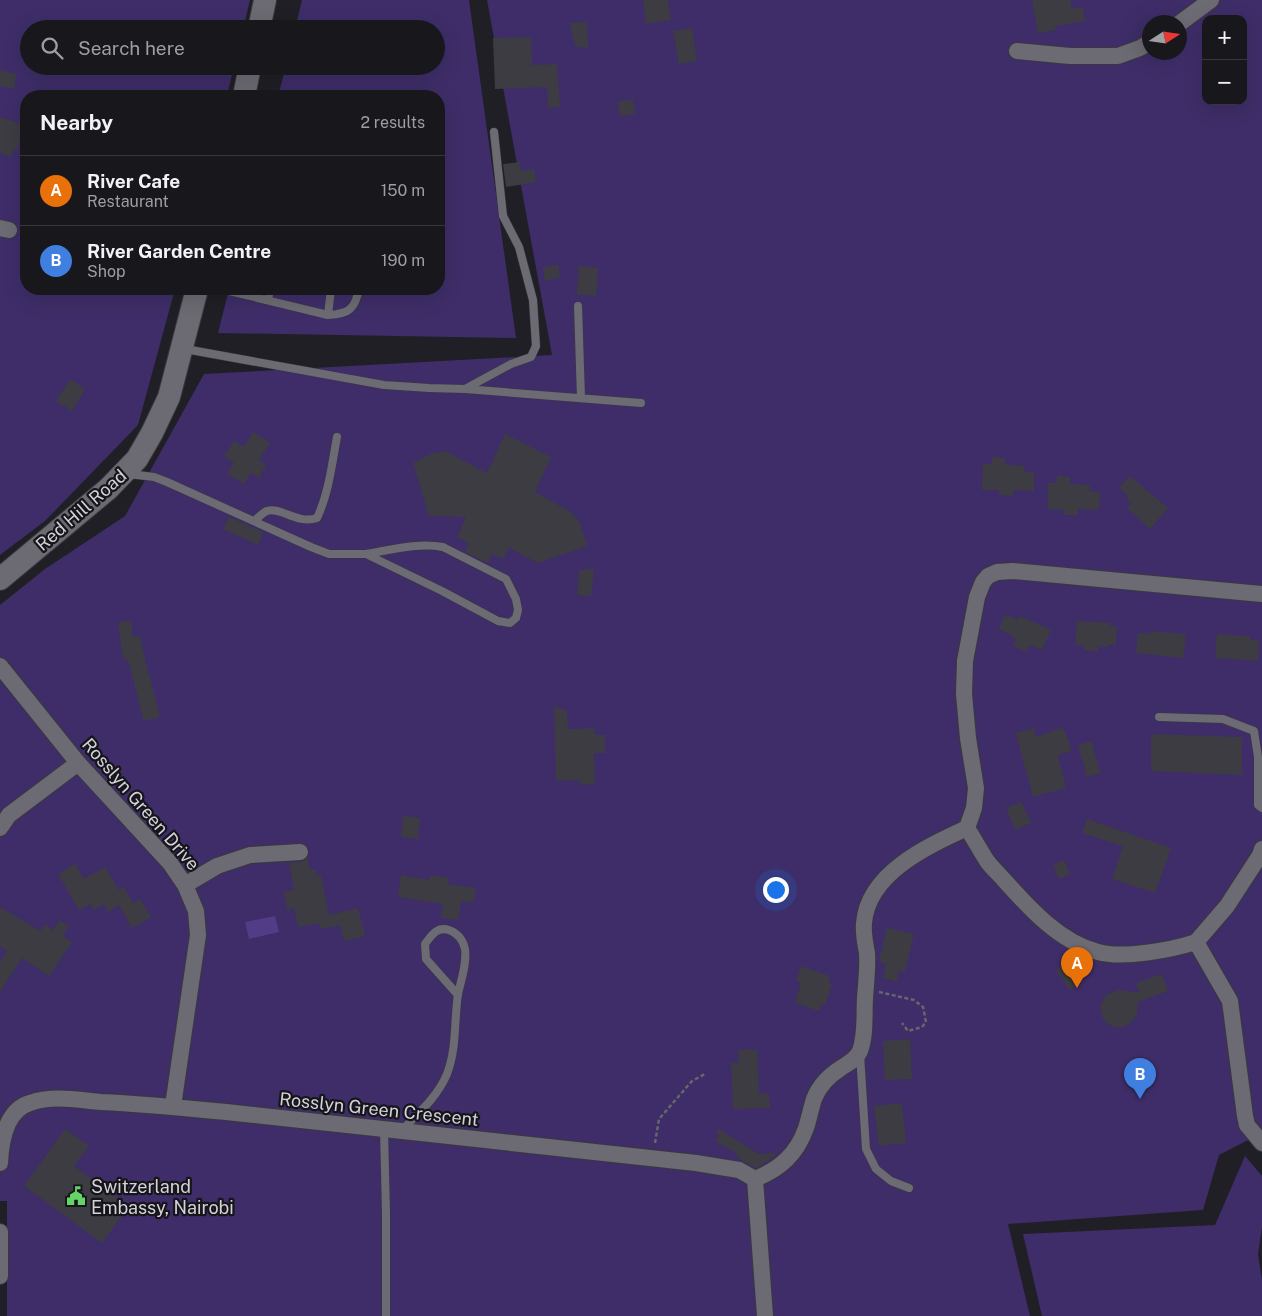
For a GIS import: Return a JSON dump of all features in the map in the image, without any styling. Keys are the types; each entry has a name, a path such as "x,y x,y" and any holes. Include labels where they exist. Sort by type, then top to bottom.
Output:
{"main road":[{"path":"261,20 265,0"},
{"path":"245,90 248,75"},
{"name":"Red Hill Road","path":"0,579 131,466 152,433 169,397 196,295"}],"street":[{"path":"1187,18 1211,0"},
{"path":"1017,51 1070,56 1118,56 1142,47"},
{"path":"765,1316 755,1179 776,1169 796,1151 802,1139 814,1098 819,1089 839,1068 854,1060 860,1052 863,1039 866,989 866,952 863,938 868,903 878,887 909,858 926,847 967,828 974,808 976,788 968,738 964,694 965,661 977,597 983,582 988,576 997,572 1013,571 1262,594"},
{"name":"Rosslyn Green Drive","path":"0,666 78,762 170,863 186,885 196,911 198,935 173,1106"},
{"path":"0,828 9,815 78,762"},
{"path":"967,828 987,861 1024,902 1049,925 1073,941 1097,952 1114,955 1181,947 1196,942 1227,906 1262,849"},
{"path":"186,885 217,866 250,856 300,852"},
{"path":"1196,942 1230,1002 1241,1093 1247,1124 1261,1142"},
{"name":"Rosslyn Green Crescent","path":"0,1163 1,1149 8,1122 18,1108 29,1103 59,1099 173,1106 648,1158 739,1170 755,1179"},
{"path":"0,1232 0,1276"}],"lane":[{"path":"465,389 511,364 531,357 536,346 533,300 519,247 503,216 494,132"},
{"path":"247,295 328,314 348,311 354,306 358,295"},
{"path":"268,300 269,295"},
{"path":"328,314 330,295"},
{"path":"578,306 581,398"},
{"path":"183,349 384,385 465,389 641,403"},
{"path":"254,521 266,511 274,510 308,521 317,518 327,486 337,437"},
{"path":"131,466 329,554 366,554 436,545 443,547 506,579 516,599 518,610 516,618 510,623 498,621 366,554"},
{"path":"1159,717 1223,719 1254,731 1258,757 1258,805 1262,808"},
{"path":"401,1132 430,1102 447,1074 453,1052 458,995 464,969 465,949 462,939 455,932 445,929 433,932 425,944 426,960 458,995"},
{"path":"860,1052 866,1149 876,1169 890,1181 909,1188"},
{"path":"384,1129 386,1316"}],"path":[{"path":"866,989 914,1000 923,1007 926,1022 922,1027 908,1031 902,1023"},
{"path":"648,1158 656,1140 659,1119 692,1080 705,1074"}],"shaded area":[{"path":"0,0 250,0 245,20 20,20 20,75 232,75 228,90 20,90 20,295 173,295 138,425 45,521 0,555"},
{"path":"302,0 469,0 516,338 218,333 228,295 445,295 445,90 280,90 284,75 445,75 445,20 297,20"},
{"path":"487,0 1262,0 1262,1133 1219,1155 1203,1210 1008,1224 1030,1316 7,1316 7,1201 0,1201 0,605 45,569 125,516 204,374 552,355"},
{"path":"275,916 279,932 249,939 245,922"},
{"path":"1245,1156 1262,1176 1262,1227 1258,1254 1262,1281 1262,1316 1042,1316 1023,1234 1215,1225"}],"building":[{"path":"643,0 668,0 671,20 646,24"},
{"path":"1032,0 1070,0 1072,9 1083,7 1085,21 1056,26 1055,30 1038,33"},
{"path":"587,22 588,48 575,46 570,23"},
{"path":"692,28 697,61 679,64 673,31"},
{"path":"531,37 532,65 557,64 560,107 548,108 547,87 495,89 493,38"},
{"path":"0,70 16,74 14,89 0,86"},
{"path":"633,100 635,114 620,116 618,101"},
{"path":"0,117 20,123 20,139 17,151 14,150 11,157 0,153"},
{"path":"520,162 521,171 534,169 536,182 506,187 503,164"},
{"path":"558,265 560,277 545,281 543,268"},
{"path":"579,266 598,268 596,296 577,295"},
{"path":"70,379 85,389 72,411 56,401"},
{"path":"253,432 270,443 259,460 266,465 259,478 251,473 244,484 227,474 234,463 224,456 234,441 244,447"},
{"path":"505,434 551,457 535,492 571,512 579,522 588,546 538,563 509,548 503,559 492,554 488,563 465,552 469,543 457,537 466,517 429,516 413,463 433,453 445,451 487,473"},
{"path":"992,457 1005,458 1005,465 1025,466 1024,472 1034,472 1034,491 1013,490 1013,496 999,495 999,490 982,490 983,464 992,464"},
{"path":"1057,476 1070,477 1070,484 1090,485 1089,491 1100,492 1099,510 1078,509 1078,515 1064,515 1064,510 1048,509 1048,483 1057,483"},
{"path":"1130,476 1168,508 1150,529 1127,508 1132,503 1126,498 1128,496 1119,488"},
{"path":"229,517 263,532 258,545 223,529"},
{"path":"594,568 591,596 577,595 579,571"},
{"path":"1005,614 1018,620 1020,616 1051,630 1042,650 1029,645 1026,652 1013,646 1016,639 999,629"},
{"path":"131,621 133,637 140,636 160,717 144,721 128,660 124,660 120,640 118,622"},
{"path":"1077,621 1110,623 1110,626 1117,627 1116,645 1109,644 1108,647 1098,646 1098,652 1084,650 1084,645 1075,645"},
{"path":"1150,631 1186,634 1183,658 1136,653 1138,633 1150,634"},
{"path":"1217,634 1250,636 1250,640 1259,641 1258,661 1215,658"},
{"path":"554,706 567,710 568,729 595,728 595,735 605,735 605,753 594,753 595,784 580,785 580,780 556,781"},
{"path":"1063,727 1072,751 1058,755 1066,788 1033,797 1016,733 1034,728 1036,737"},
{"path":"1151,734 1242,737 1242,775 1151,771"},
{"path":"1091,741 1101,773 1087,777 1078,745"},
{"path":"1021,802 1031,823 1015,830 1006,808"},
{"path":"403,816 420,818 418,839 401,837"},
{"path":"1087,819 1171,848 1155,893 1112,879 1123,846 1082,833"},
{"path":"308,858 310,870 316,869 317,876 321,876 329,915 358,908 365,936 344,941 340,925 321,929 319,923 298,927 294,908 287,910 284,892 294,890 289,863 301,862"},
{"path":"1064,860 1070,874 1059,879 1053,865"},
{"path":"75,864 84,879 105,867 119,890 124,887 133,903 140,899 151,917 132,928 119,905 108,912 104,904 94,910 90,904 79,910 58,874"},
{"path":"401,875 429,880 430,875 449,878 447,884 476,888 473,903 461,901 458,920 441,918 443,904 398,897"},
{"path":"0,907 40,931 45,924 53,930 60,920 69,926 63,936 72,942 49,976 22,958 0,992 0,962 7,951 0,946"},
{"path":"887,928 914,934 905,972 899,971 897,982 883,978 886,965 879,961"},
{"path":"1065,964 1080,983 1070,990 1056,971"},
{"path":"801,966 830,976 828,982 832,984 825,1005 821,1004 819,1011 795,1003 801,983 796,981"},
{"path":"1162,974 1168,991 1138,1002 1137,1014 1130,1024 1119,1028 1113,1027 1103,1019 1100,1007 1105,996 1117,990 1139,992 1136,983"},
{"path":"910,1039 912,1079 885,1080 883,1041"},
{"path":"757,1049 759,1094 769,1093 770,1108 733,1109 731,1063 739,1063 738,1050"},
{"path":"902,1103 906,1143 879,1146 874,1106"},
{"name":"Switzerland Embassy, Nairobi","path":"65,1129 89,1146 74,1166 129,1206 102,1243 24,1186"},
{"path":"718,1129 759,1154 775,1153 775,1156 756,1168 741,1160 732,1150 716,1142 719,1135 716,1131"}],"place":[{"name":"River Cafe","path":"1077,988"},
{"name":"River Garden Centre","path":"1140,1099"},
{"name":"Switzerland Embassy, Nairobi","path":"76,1196"}]}
